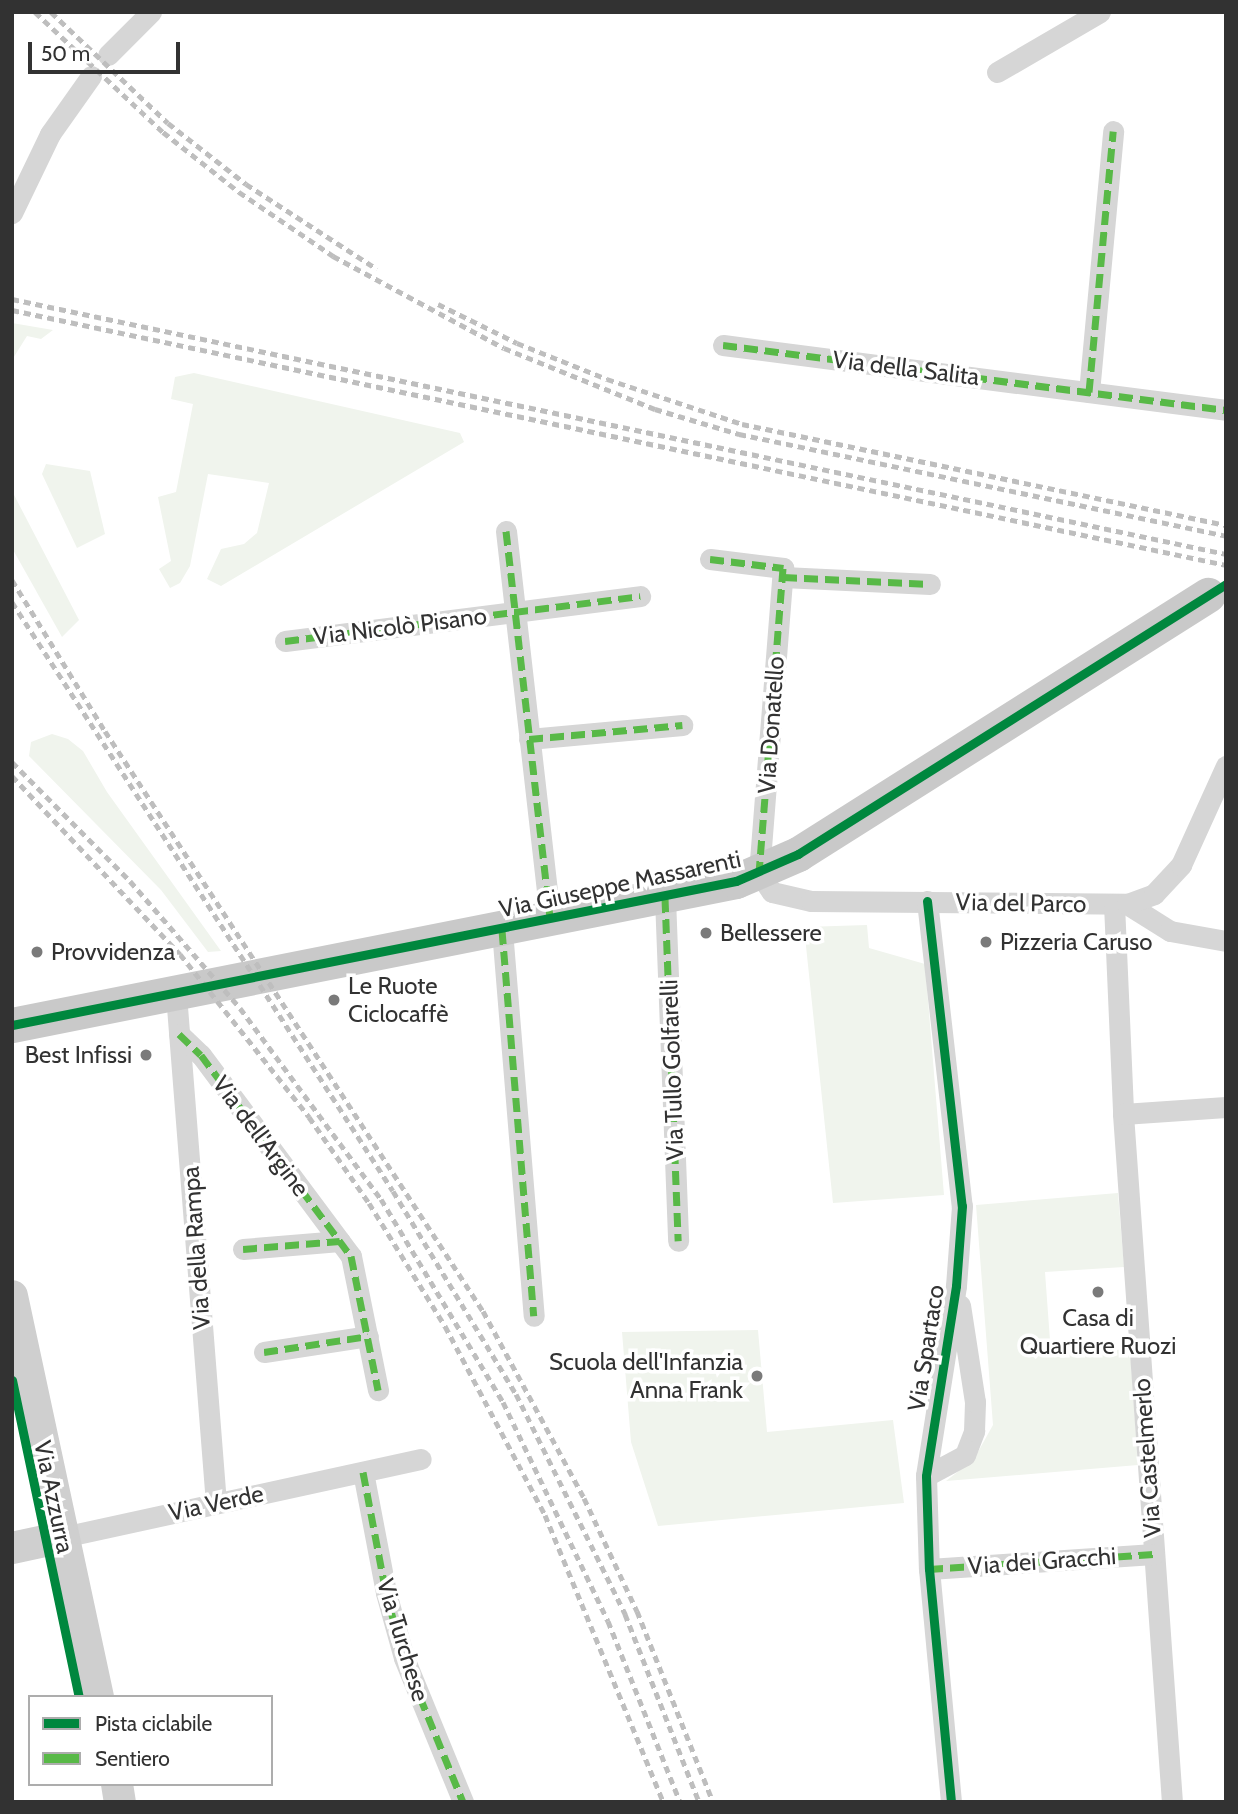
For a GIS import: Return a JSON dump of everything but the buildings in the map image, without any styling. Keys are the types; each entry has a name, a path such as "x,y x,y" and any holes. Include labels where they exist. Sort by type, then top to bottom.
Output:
{"main road":[{"name":"Via Giuseppe Massarenti","path":"12,1025 665,898 759,873 798,854 1208,595"},
{"name":"Via Azzurra","path":"12,1296 97,1695"},
{"name":"Via Verde","path":"12,1548 63,1537"}],"street":[{"path":"108,55 151,12"},
{"path":"997,72 1100,12"},
{"path":"12,213 50,134 91,76"},
{"path":"1089,392 1113,131"},
{"name":"Via della Salita","path":"723,345 1226,410"},
{"name":"Via Nicolò Pisano","path":"506,531 551,919"},
{"path":"710,559 783,568 783,577 930,584"},
{"name":"Via Donatello","path":"759,873 783,577"},
{"name":"Via Nicolò Pisano","path":"285,641 640,596"},
{"path":"529,739 682,725"},
{"name":"Via del Parco","path":"759,873 772,892 793,900 1121,904 1154,894 1181,865 1226,766"},
{"name":"Via Tullo Golfarelli","path":"665,898 678,1241"},
{"name":"Via Spartaco","path":"927,901 962,1206 956,1286 926,1476 929,1569 951,1802"},
{"path":"1121,904 1170,931 1226,941"},
{"name":"Via Castelmerlo","path":"1121,904 1123,1114 1172,1802"},
{"name":"Via Giuseppe Massarenti","path":"502,930 534,1316"},
{"name":"Via della Rampa","path":"176,994 216,1503"},
{"name":"Via dell'Argine","path":"180,1034 201,1055 351,1255 378,1390"},
{"path":"1123,1114 1226,1107"},
{"path":"243,1250 340,1241"},
{"name":"Via Spartaco","path":"926,1476 965,1455 974,1432 973,1389 956,1286"},
{"path":"264,1352 369,1336"},
{"name":"Via Verde","path":"63,1537 421,1459"},
{"name":"Via Turchese","path":"363,1472 386,1593 404,1658 463,1802"},
{"name":"Via dei Gracchi","path":"929,1569 1154,1554"}],"shaded area":[{"path":"12,323 53,330 41,339 27,336 12,360"},
{"path":"194,373 460,433 464,442 221,586 207,579 221,549 244,544 257,533 269,483 208,474 190,566 180,583 170,588 159,569 171,561 158,497 176,492 193,404 171,399 175,377"},
{"path":"46,464 90,471 105,534 77,548 42,474"},
{"path":"12,491 79,620 62,637 12,548"},
{"path":"52,734 68,739 83,751 107,792 221,951 208,952 161,890 29,756 31,742"},
{"path":"867,925 869,948 925,964 944,1195 833,1203 804,927"},
{"path":"1118,1193 1124,1267 1045,1272 1051,1354 1130,1349 1138,1465 946,1481 974,1459 993,1425 976,1205"},
{"path":"758,1330 767,1432 893,1420 904,1503 658,1526 631,1442 622,1332"}],"railway":[{"path":"35,12 163,132 239,192 333,256 504,348 655,409 739,434 1226,536"},
{"path":"51,12 168,123 246,184 377,269"},
{"path":"12,299 1226,554"},
{"path":"438,304 517,343 607,379 742,424 1226,525"},
{"path":"12,310 1226,565"},
{"path":"12,580 105,731 483,1311 584,1498 637,1611 713,1802"},
{"path":"12,602 393,1191 516,1394 625,1614 699,1802"},
{"path":"12,762 130,881 240,1008 381,1199 503,1402 608,1621 680,1802"},
{"path":"12,776 180,954 309,1117 369,1203 445,1326 545,1515 663,1802"}],"marked path":[{"path":"1089,392 1113,131"},
{"path":"723,345 1226,410"},
{"path":"506,531 550,919"},
{"path":"710,559 783,568 759,873"},
{"path":"783,577 930,584"},
{"path":"285,641 640,596"},
{"path":"529,739 682,725"},
{"path":"665,898 678,1241"},
{"path":"502,930 534,1316"},
{"path":"179,1034 201,1055 351,1256 378,1390"},
{"path":"243,1249 340,1241"},
{"path":"264,1352 368,1336"},
{"path":"363,1472 386,1593 404,1658 463,1802"},
{"path":"929,1569 1154,1554"}],"cycle path":[{"path":"12,1025 736,881 798,854 1226,584"},
{"path":"927,901 962,1206 956,1286 926,1476 929,1569 951,1802"},
{"path":"12,1380 79,1695"}],"place":[{"name":"Bellessere","path":"706,933"},
{"name":"Pizzeria Caruso","path":"986,942"},
{"name":"Provvidenza","path":"37,952"},
{"name":"Le Ruote Ciclocaffè","path":"334,1000"},
{"name":"Best Infissi","path":"146,1055"},
{"name":"Casa di Quartiere Ruozi","path":"1098,1292"},
{"name":"Scuola dell'Infanzia Anna Frank","path":"757,1376"}]}
